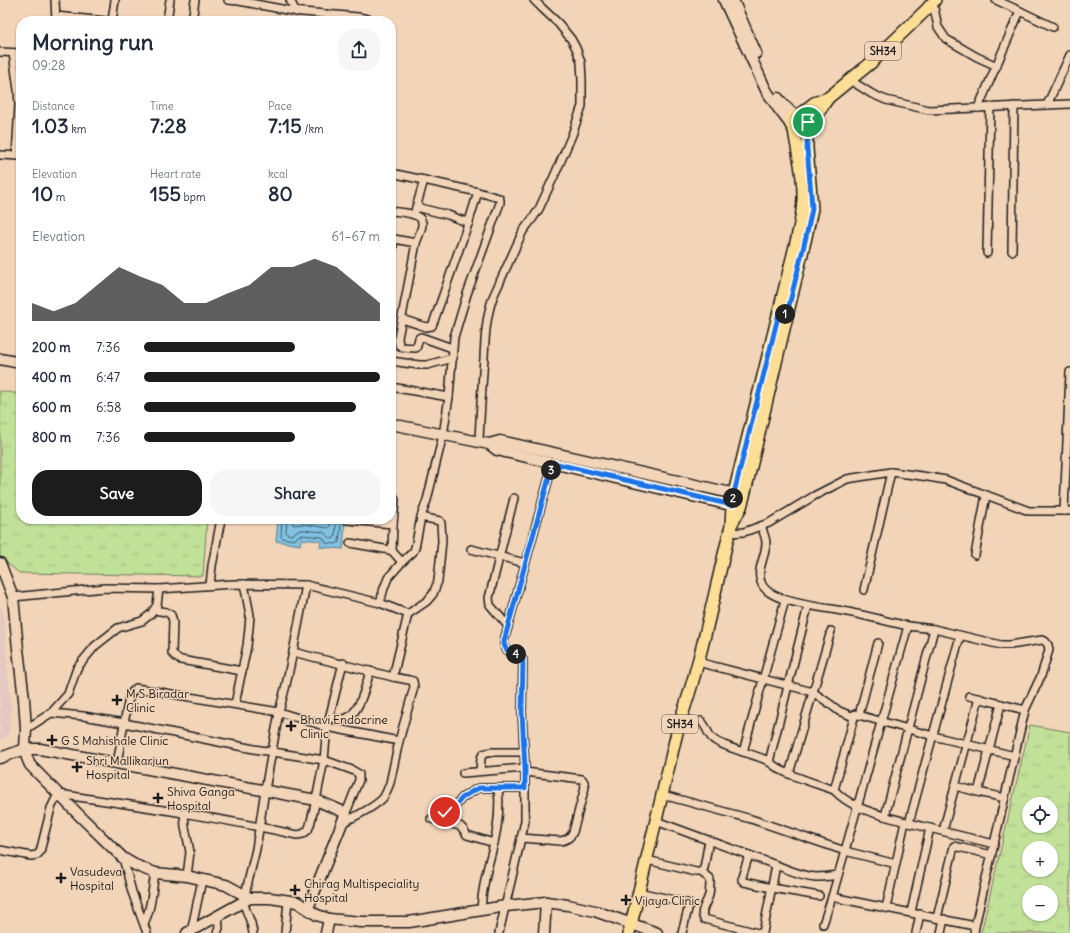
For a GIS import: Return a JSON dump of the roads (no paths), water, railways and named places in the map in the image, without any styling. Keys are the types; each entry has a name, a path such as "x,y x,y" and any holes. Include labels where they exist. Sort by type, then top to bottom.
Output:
{"main road":[{"name":"SH34","path":"630,928 680,724 698,662 783,314 798,238 803,198 799,122 820,110 828,98 872,62 934,1"}],"street":[{"path":"55,0 56,16"},
{"path":"113,16 115,0"},
{"path":"168,16 170,0"},
{"path":"193,16 195,0"},
{"path":"228,0 315,16"},
{"path":"290,0 296,12"},
{"path":"484,443 481,393 487,316 492,297 520,235 539,209 572,135 582,106 581,62 576,48 571,39 558,23 534,0"},
{"path":"724,0 766,90 778,108 799,122"},
{"path":"733,0 770,84 783,104 799,122"},
{"path":"996,0 1053,27"},
{"path":"934,1 938,27 946,40 997,66"},
{"path":"978,108 1020,11"},
{"path":"0,52 16,52"},
{"path":"12,52 16,82"},
{"path":"1047,105 1070,55"},
{"path":"850,80 872,94 886,100 929,110 1070,104"},
{"path":"1012,251 1014,106"},
{"path":"987,253 990,108"},
{"path":"0,155 16,156"},
{"path":"380,603 385,582 415,548 421,517 427,500 443,435 449,397 454,337 467,294 500,200 499,198 478,192 396,174"},
{"path":"414,215 424,180"},
{"path":"429,327 432,326 434,321 469,223 478,192"},
{"path":"416,207 448,214 469,223"},
{"path":"396,211 420,217 423,224 416,244 398,338 399,345 402,347 416,348 419,338 421,337 452,348"},
{"path":"396,240 416,244"},
{"path":"402,319 429,327"},
{"path":"429,327 430,340"},
{"path":"396,362 427,365 453,358"},
{"path":"0,359 16,362"},
{"path":"730,529 744,532 769,523 814,496 847,479 891,472 946,480 1029,511 1067,511 1070,372"},
{"path":"396,388 449,397"},
{"path":"396,425 484,443 497,450 736,506"},
{"path":"484,443 500,441 739,495"},
{"path":"499,933 525,821 525,770 522,712 523,660 519,656 506,650 504,647 504,641 553,463"},
{"path":"864,590 891,472"},
{"path":"975,555 986,495"},
{"path":"508,626 490,606 489,594 514,498"},
{"path":"393,676 408,614 427,601 433,594 438,581 442,541 442,523 440,521 421,517"},
{"path":"210,585 212,566 221,524"},
{"path":"392,552 393,524"},
{"path":"761,526 766,542 766,551 759,576 761,584 765,589 785,600 808,606 840,610 908,626 934,629 1005,646 1042,640 1048,645 1049,650 1041,676 1025,710 975,929 920,914 832,897"},
{"path":"350,543 390,550 402,562"},
{"path":"471,549 525,563"},
{"path":"0,563 13,597 24,699 26,729 25,750 30,765 123,858 135,865 155,873 187,876 226,885 246,898"},
{"path":"235,704 247,646 250,615 244,584"},
{"path":"13,597 105,588 159,589 210,585 306,584 380,603 408,614"},
{"path":"253,933 246,898 256,849 279,712 294,652 306,584"},
{"path":"26,729 51,713 68,694 77,668 95,646 118,628 142,621 151,614 157,605 159,589"},
{"path":"743,752 785,600"},
{"path":"769,762 808,606"},
{"path":"154,610 166,612 171,615 173,621 172,653 177,658 242,671"},
{"path":"823,924 882,722 908,626"},
{"path":"885,816 934,629"},
{"path":"789,774 831,630"},
{"path":"886,908 907,822 933,736 960,636"},
{"path":"834,790 878,644"},
{"path":"294,652 409,680 413,682 414,685 399,741 390,783 384,796 374,806 341,823"},
{"path":"698,662 813,692 839,711 1014,756"},
{"path":"58,794 260,826 297,835 303,834 308,830 310,825 316,800 324,760 327,727 343,663"},
{"path":"330,717 342,720 355,712 365,690 370,671"},
{"path":"118,764 129,698 136,688 279,712 327,727 399,741"},
{"path":"969,696 1025,710"},
{"path":"943,831 979,698"},
{"path":"978,792 1001,704"},
{"path":"51,713 82,716 124,723 272,752 324,760 359,774 359,780 308,908"},
{"path":"701,721 708,729 709,735 713,739 766,760 783,772 834,790 841,797 857,807 907,822 994,844"},
{"path":"0,758 25,750 40,749 316,800 346,812"},
{"path":"480,771 481,758 483,754 492,752 524,752"},
{"path":"463,772 525,770 582,779 585,787 570,838 560,841 521,838"},
{"path":"955,786 1005,798"},
{"path":"445,812 451,811 462,798 479,788 525,788"},
{"path":"481,910 484,880 494,843 497,824 499,798 498,788"},
{"path":"0,850 31,856 37,855 40,852 51,808 58,794"},
{"path":"663,796 751,819 845,851 896,864"},
{"path":"184,813 190,852 187,876"},
{"path":"431,819 460,826 467,835 494,843"},
{"path":"656,821 798,874 817,877 838,875"},
{"path":"911,912 930,828"},
{"path":"701,872 704,868 709,840"},
{"path":"941,933 940,919 954,846 992,855"},
{"path":"749,855 742,877 744,882 819,896"},
{"path":"123,858 132,892 147,933"},
{"path":"647,860 701,872 710,879 709,895 702,910 702,916 704,919 758,933"},
{"path":"763,933 776,865"},
{"path":"144,923 149,911 155,873"},
{"path":"190,932 202,880"},
{"path":"639,892 687,903 689,905 682,933"},
{"path":"190,932 246,898 270,898 297,902 317,915 328,919 361,922 409,922 506,906 546,902 595,911 630,928 658,933"},
{"path":"285,933 288,901"},
{"path":"544,933 546,902"},
{"path":"916,933 920,914"},
{"path":"217,933 218,916"},
{"path":"326,933 328,919"}],"water":[{"path":"278,524 345,524 343,549 320,547 321,541 301,539 300,545 276,541"}],"place":[{"name":"M S Biradar Clinic","path":"117,700"},
{"name":"Bhavi Endocrine Clinic","path":"291,726"},
{"name":"G S Mahishale Clinic","path":"52,740"},
{"name":"Shri Mallikarjun Hospital","path":"77,767"},
{"name":"Shiva Ganga Hospital","path":"158,798"},
{"name":"Vasudeva Hospital","path":"61,878"},
{"name":"Chirag Multispeciality Hospital","path":"295,890"},
{"name":"Vijaya Clinic","path":"626,900"}]}
